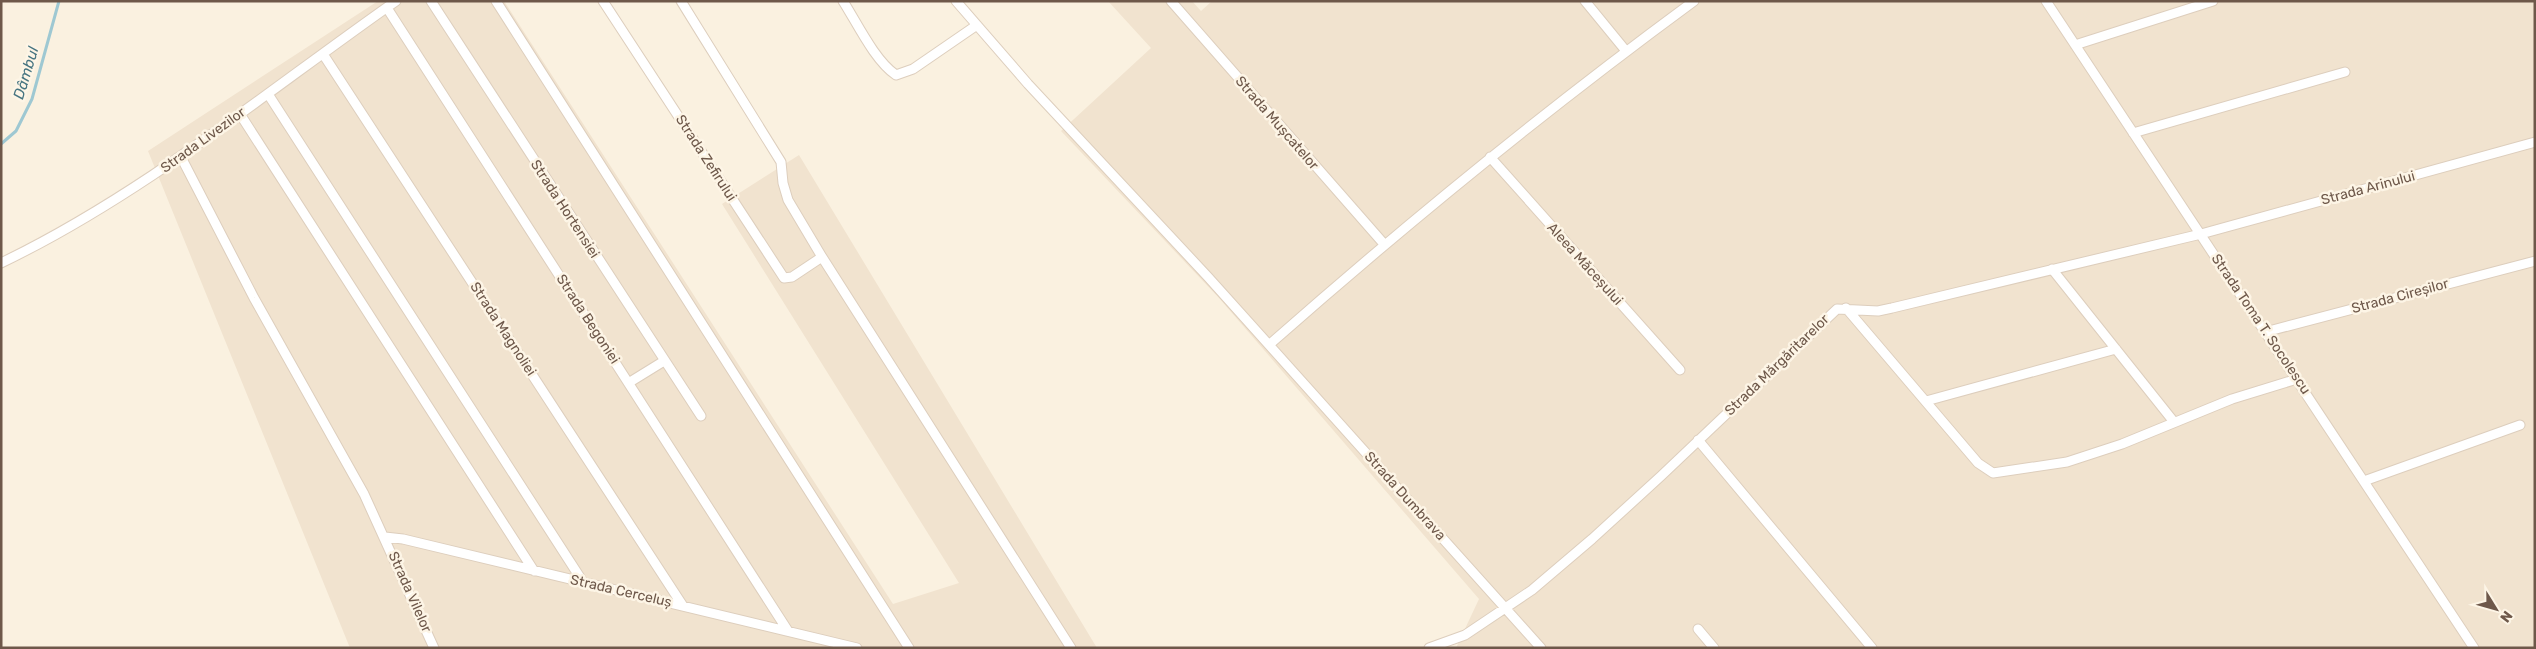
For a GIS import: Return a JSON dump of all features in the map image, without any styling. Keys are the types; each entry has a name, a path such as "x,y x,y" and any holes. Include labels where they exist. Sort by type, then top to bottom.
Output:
{"street":[{"name":"Strada Livezilor","path":"1,263 79,222 181,158 396,1"},
{"name":"Strada Hortensiei","path":"431,1 701,416"},
{"path":"496,1 909,648"},
{"name":"Strada Zefirului","path":"603,1 784,278 792,277 822,257"},
{"path":"681,1 781,162 783,183 788,200 822,257 1071,648"},
{"path":"843,1 877,54 896,75 913,69 977,25"},
{"name":"Strada Dumbrava","path":"956,1 1028,84 1269,345 1540,648"},
{"name":"Strada Mușcatelor","path":"1170,1 1384,244"},
{"path":"1585,1 1626,51"},
{"path":"1269,345 1384,244 1490,157 1626,51 1694,1"},
{"name":"Strada Toma T. Socolescu","path":"2046,1 2474,648"},
{"path":"2075,45 2213,1"},
{"name":"Strada Begoniei","path":"387,8 630,382 788,631"},
{"name":"Strada Magnoliei","path":"323,54 683,606"},
{"path":"2133,133 2345,72"},
{"path":"268,94 583,582"},
{"path":"240,114 534,570"},
{"name":"Strada Arinului","path":"2200,234 2535,142"},
{"name":"Aleea Măceșului","path":"1490,157 1680,370"},
{"name":"Strada Vilelor","path":"181,158 254,298 364,494 434,648"},
{"name":"Strada Mărgăritarelor","path":"1429,648 1465,635 1506,609 1592,539 1837,308 1878,311 2200,234"},
{"name":"Strada Cireșilor","path":"2266,332 2535,261"},
{"path":"2052,269 2174,422"},
{"path":"1846,308 1978,463 1994,473 2067,462 2122,444 2232,399 2297,379"},
{"path":"1926,401 2116,349"},
{"path":"630,382 664,361"},
{"path":"2364,481 2520,424"},
{"path":"1698,440 1872,648"},
{"name":"Strada Cerceluș","path":"385,537 398,538 857,648"},
{"path":"1698,629 1714,648"}],"shaded area":[{"path":"378,1 504,1 893,604 959,583 722,204 799,155 1097,648 350,648 148,151"},
{"path":"1108,1 1192,1 1201,11 1212,1 2535,1 2535,648 1456,648 1479,599 1219,298 1061,131 1151,48"}],"waterway":[{"name":"Dâmbul","path":"1,144 16,131 32,99 59,1"}]}
